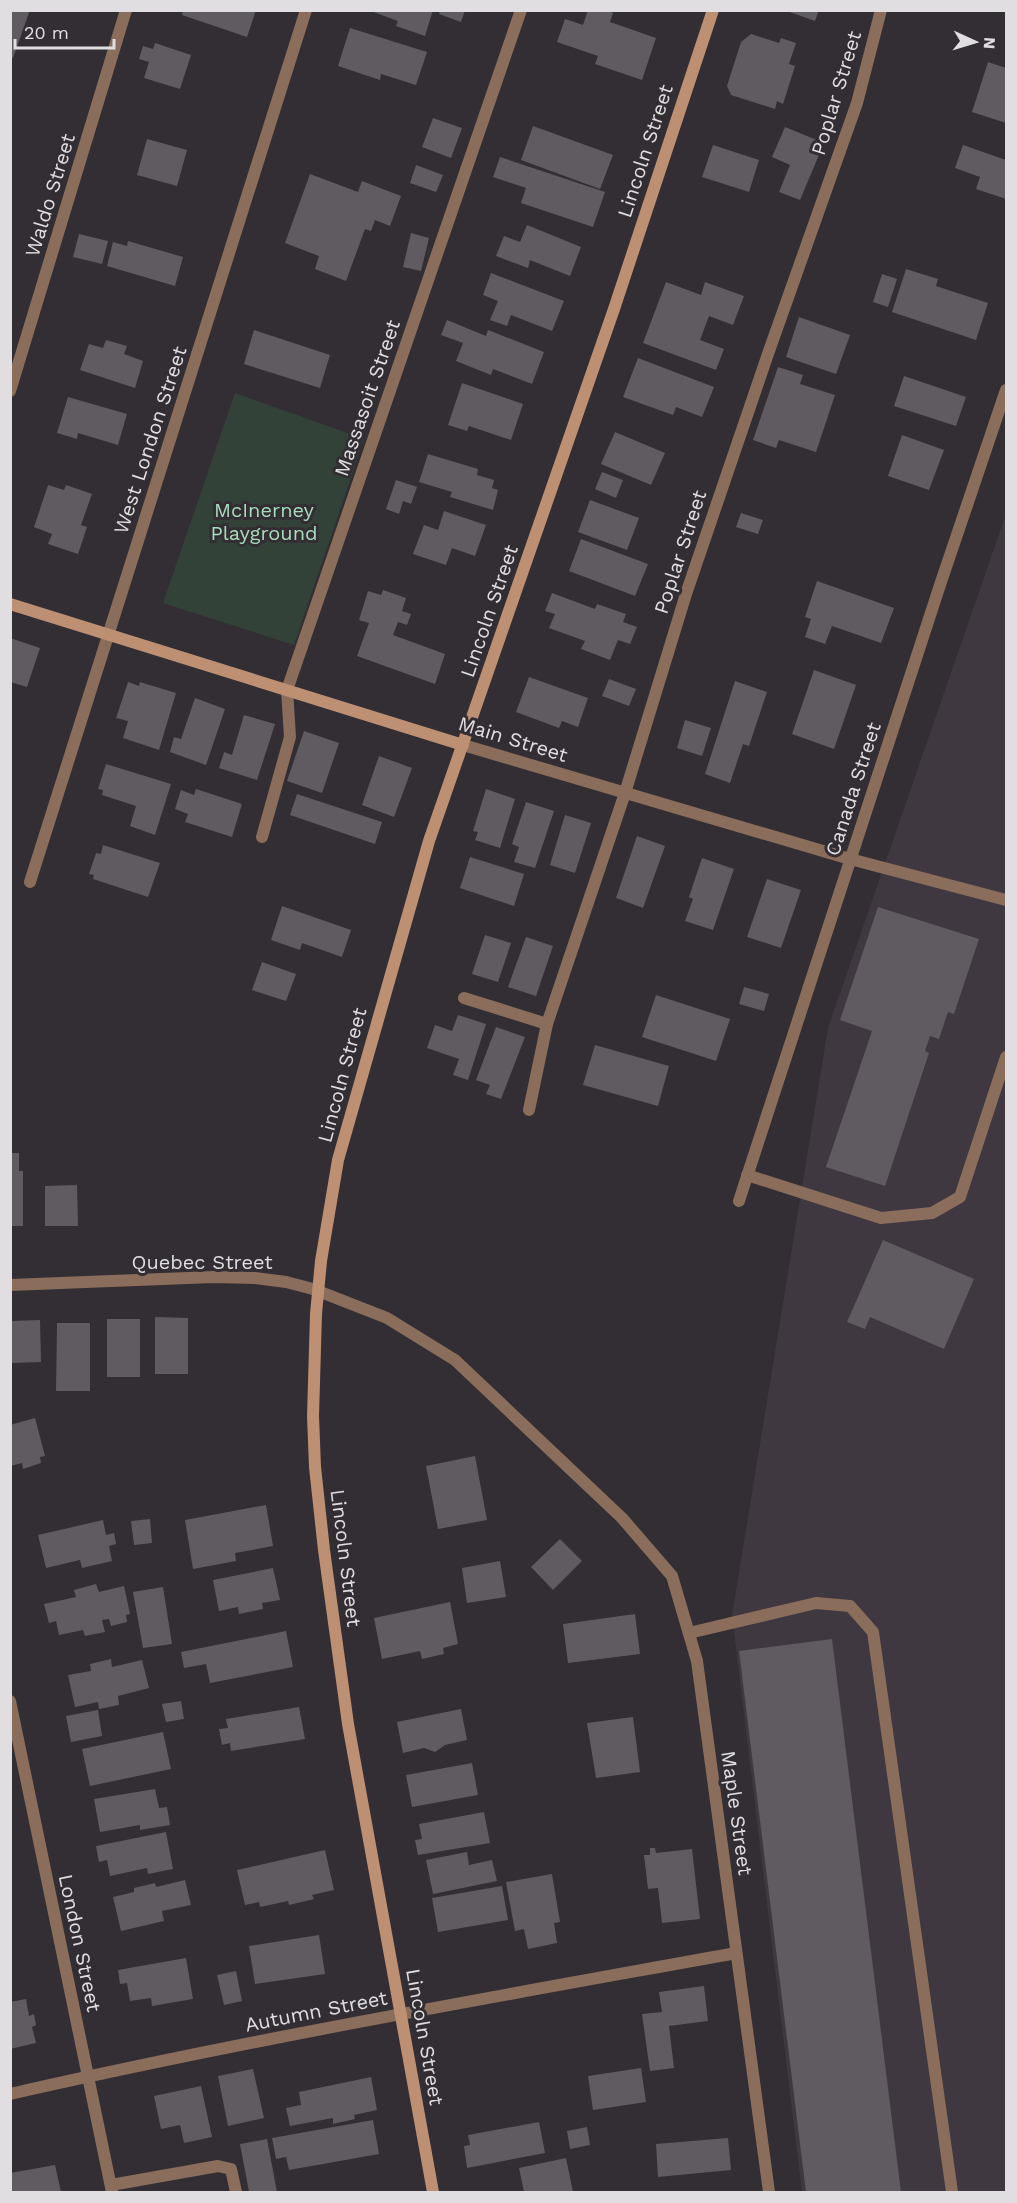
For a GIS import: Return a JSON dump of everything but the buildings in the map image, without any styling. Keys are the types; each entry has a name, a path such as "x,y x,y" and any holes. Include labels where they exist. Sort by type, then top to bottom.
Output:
{"street":[{"name":"Waldo Street","path":"10,391 126,10"},
{"name":"West London Street","path":"30,882 306,10"},
{"name":"Massasoit Street","path":"262,837 290,737 287,690 521,10"},
{"name":"Lincoln Street","path":"433,2193 348,1724 324,1550 315,1467 314,1348 321,1261 330,1206 352,1108 429,842 610,320 713,10"},
{"name":"Poplar Street","path":"529,1110 547,1024 625,793 686,594 857,104 881,10"},
{"name":"Canada Street","path":"739,1201 1006,390"},
{"name":"Main Street","path":"10,604 625,793 850,859 1006,900"},
{"path":"464,998 547,1024"},
{"path":"747,1175 881,1218 932,1213 960,1197 1006,1057"},
{"name":"Quebec Street","path":"10,1285 213,1277 286,1282 313,1289 387,1318 455,1360 579,1478"},
{"name":"Maple Street","path":"579,1478 622,1518 672,1576 697,1661 769,2193"},
{"path":"689,1633 816,1603 850,1606 873,1632 952,2193"},
{"name":"London Street","path":"10,1701 111,2189"},
{"name":"Autumn Street","path":"10,2094 88,2076 402,2014 736,1953"},
{"path":"111,2189 218,2166 231,2169 236,2193"}],"shaded area":[{"path":"1006,514 1006,2192 802,2192 732,1615 828,1028"}],"green space":[{"name":"McInerney Playground","path":"235,393 364,439 294,645 163,603"}]}
